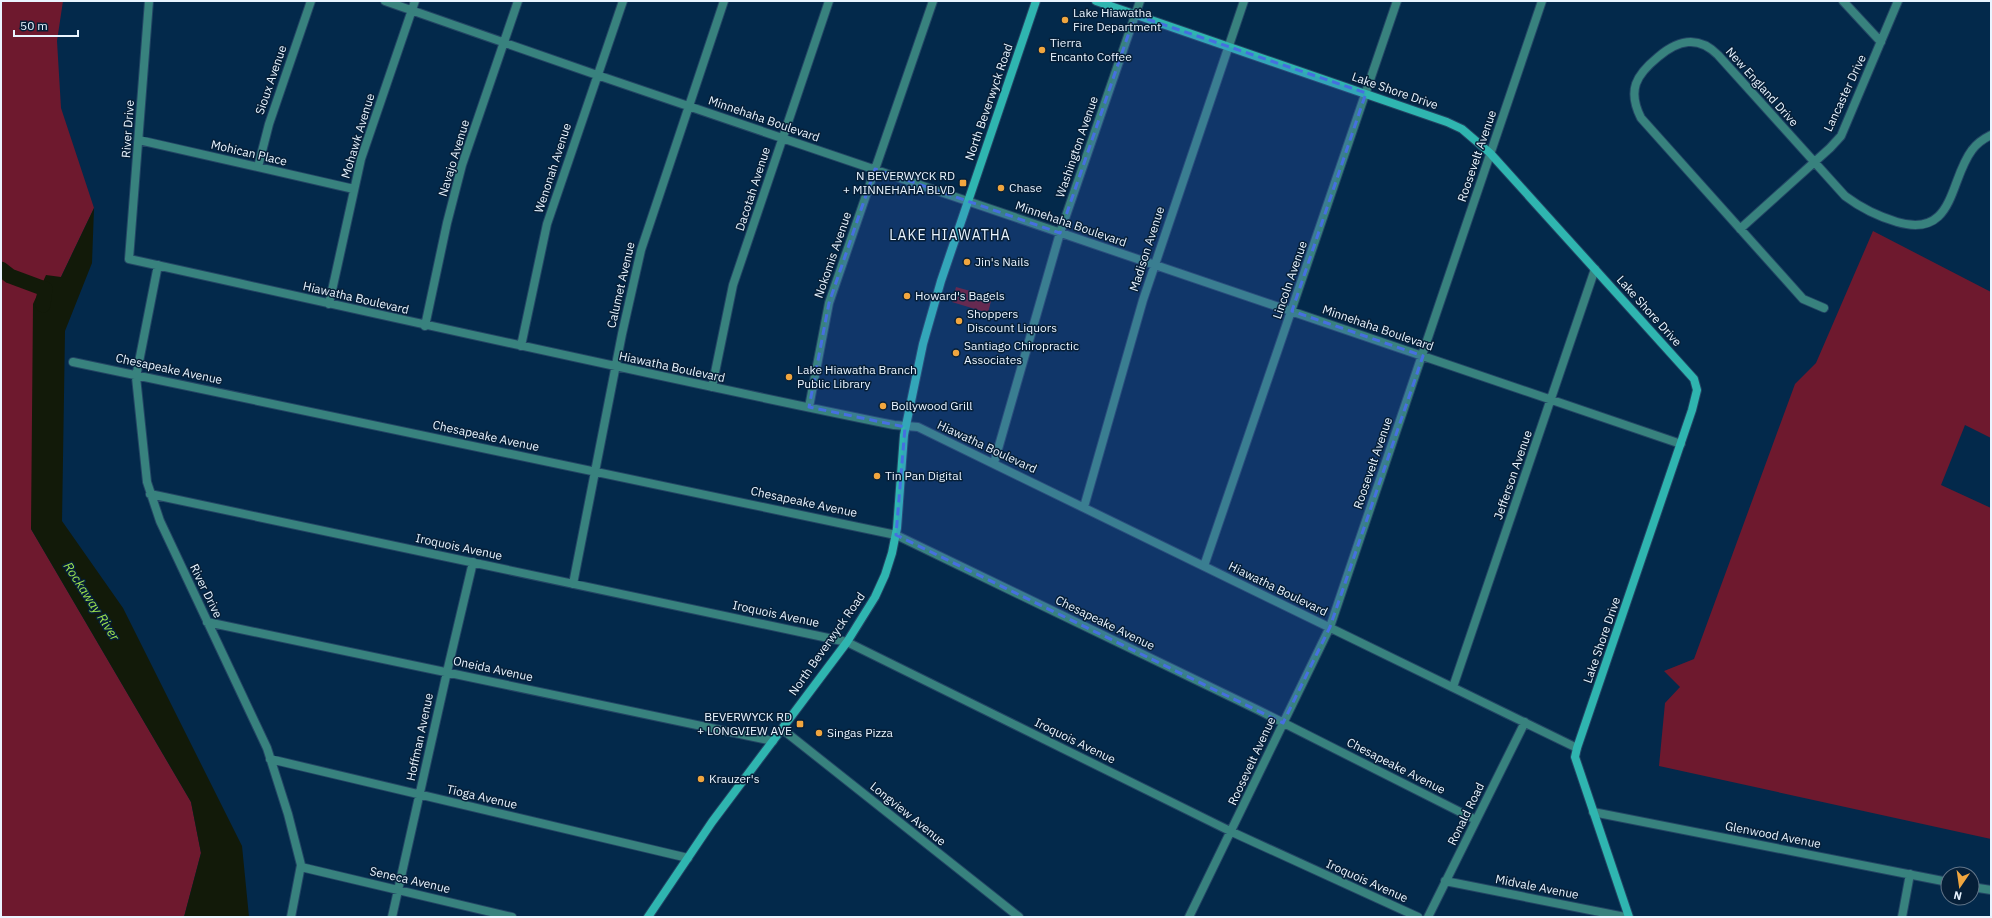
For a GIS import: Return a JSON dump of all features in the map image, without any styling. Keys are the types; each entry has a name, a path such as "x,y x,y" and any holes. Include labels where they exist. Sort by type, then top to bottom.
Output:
{"street":[{"name":"River Drive","path":"129,259 149,1"},
{"name":"Sioux Avenue","path":"258,167 269,124 311,1"},
{"name":"Minnehaha Boulevard","path":"385,1 782,138 1681,444"},
{"name":"Mohawk Avenue","path":"329,304 361,159 415,1"},
{"name":"Navajo Avenue","path":"425,326 447,223 462,164 518,1"},
{"name":"Wenonah Avenue","path":"521,346 547,224 623,1"},
{"name":"Calumet Avenue","path":"573,584 641,250 724,1"},
{"name":"Dacotah Avenue","path":"712,387 733,286 829,1"},
{"name":"Nokomis Avenue","path":"809,408 829,303 933,1"},
{"name":"North Beverwyck Road","path":"648,917 712,822 847,642 875,597 890,562 896,535 905,426 925,337 941,281 1036,1"},
{"name":"Lake Shore Drive","path":"1096,1 1227,47 1366,93 1447,122 1462,129 1490,153 1694,379 1697,390 1681,444 1575,757 1629,917"},
{"name":"Washington Avenue","path":"994,463 1060,233 1140,1"},
{"name":"Madison Avenue","path":"1084,507 1154,265 1227,47 1244,1"},
{"name":"Lincoln Avenue","path":"1204,566 1397,1"},
{"name":"Roosevelt Avenue","path":"1189,917 1232,832 1330,627 1542,1"},
{"path":"1843,1 1881,42"},
{"name":"Lancaster Drive","path":"1740,229 1814,163 1841,136 1898,1"},
{"name":"New England Drive","path":"1824,308 1803,299 1641,118 1634,102 1634,90 1638,79 1645,68 1669,48 1679,44 1697,43 1709,47 1718,55 1836,188 1859,207 1883,218 1906,224 1923,224 1934,219 1946,207 1969,154 1977,144 1991,136"},
{"name":"Mohican Place","path":"139,140 354,189"},
{"name":"Hiawatha Boulevard","path":"129,259 425,326 616,367 809,408 905,426 918,427 1577,748"},
{"name":"River Drive","path":"158,265 136,374 138,406 150,494 160,521 267,748 288,814 301,867 291,917"},
{"name":"Jefferson Avenue","path":"1453,687 1595,269"},
{"name":"Chesapeake Avenue","path":"73,362 136,374 896,535 1283,723 1476,820"},
{"name":"Iroquois Avenue","path":"150,494 847,642 1232,832 1418,917"},
{"name":"Hoffman Avenue","path":"392,917 473,562"},
{"name":"Oneida Avenue","path":"208,622 773,741"},
{"name":"Ronald Road","path":"1428,917 1525,722"},
{"name":"Longview Avenue","path":"782,729 1019,917"},
{"name":"Tioga Avenue","path":"270,759 688,858"},
{"name":"Glenwood Avenue","path":"1593,812 1940,880"},
{"name":"Seneca Avenue","path":"301,867 512,917"},
{"path":"1902,917 1910,874"},
{"name":"Midvale Avenue","path":"1445,881 1625,917"},
{"path":"1980,888 1991,890"}],"highlighted area":[{"path":"1135,15 1366,93 1292,311 1423,356 1330,627 1283,723 896,535 905,427 809,407 829,303 875,169 1060,233"}],"shaded area":[{"path":"1,1 63,1 57,41 61,108 94,208 61,277 31,529 191,802 201,853 184,917 1,917"},
{"path":"1873,231 1991,292 1991,438 1965,425 1941,485 1991,508 1991,839 1659,766 1665,703 1680,687 1664,671 1694,659 1795,384 1816,363"},
{"path":"956,287 992,297 988,313 952,302"}],"water":[{"path":"94,208 92,263 65,331 62,521 123,608 242,846 249,917 184,917 201,853 191,802 31,529 33,304 46,275 61,277"}],"waterway":[{"name":"Rockaway River","path":"1,269 10,276 45,289 43,305"}],"place":[{"name":"Lake Hiawatha Fire Department","path":"1065,20"},
{"name":"Tierra Encanto Coffee","path":"1042,50"},
{"name":"N BEVERWYCK RD + MINNEHAHA BLVD","path":"963,183"},
{"name":"Chase","path":"1001,188"},
{"name":"Jin's Nails","path":"967,262"},
{"name":"Howard's Bagels","path":"907,296"},
{"name":"Shoppers Discount Liquors","path":"959,321"},
{"name":"Santiago Chiropractic Associates","path":"956,353"},
{"name":"Lake Hiawatha Branch Public Library","path":"789,377"},
{"name":"Bollywood Grill","path":"883,406"},
{"name":"Tin Pan Digital","path":"877,476"},
{"name":"BEVERWYCK RD + LONGVIEW AVE","path":"800,724"},
{"name":"Singas Pizza","path":"819,733"},
{"name":"Krauzer's","path":"701,779"}],"district":[{"name":"LAKE HIAWATHA","path":"950,235"}]}
